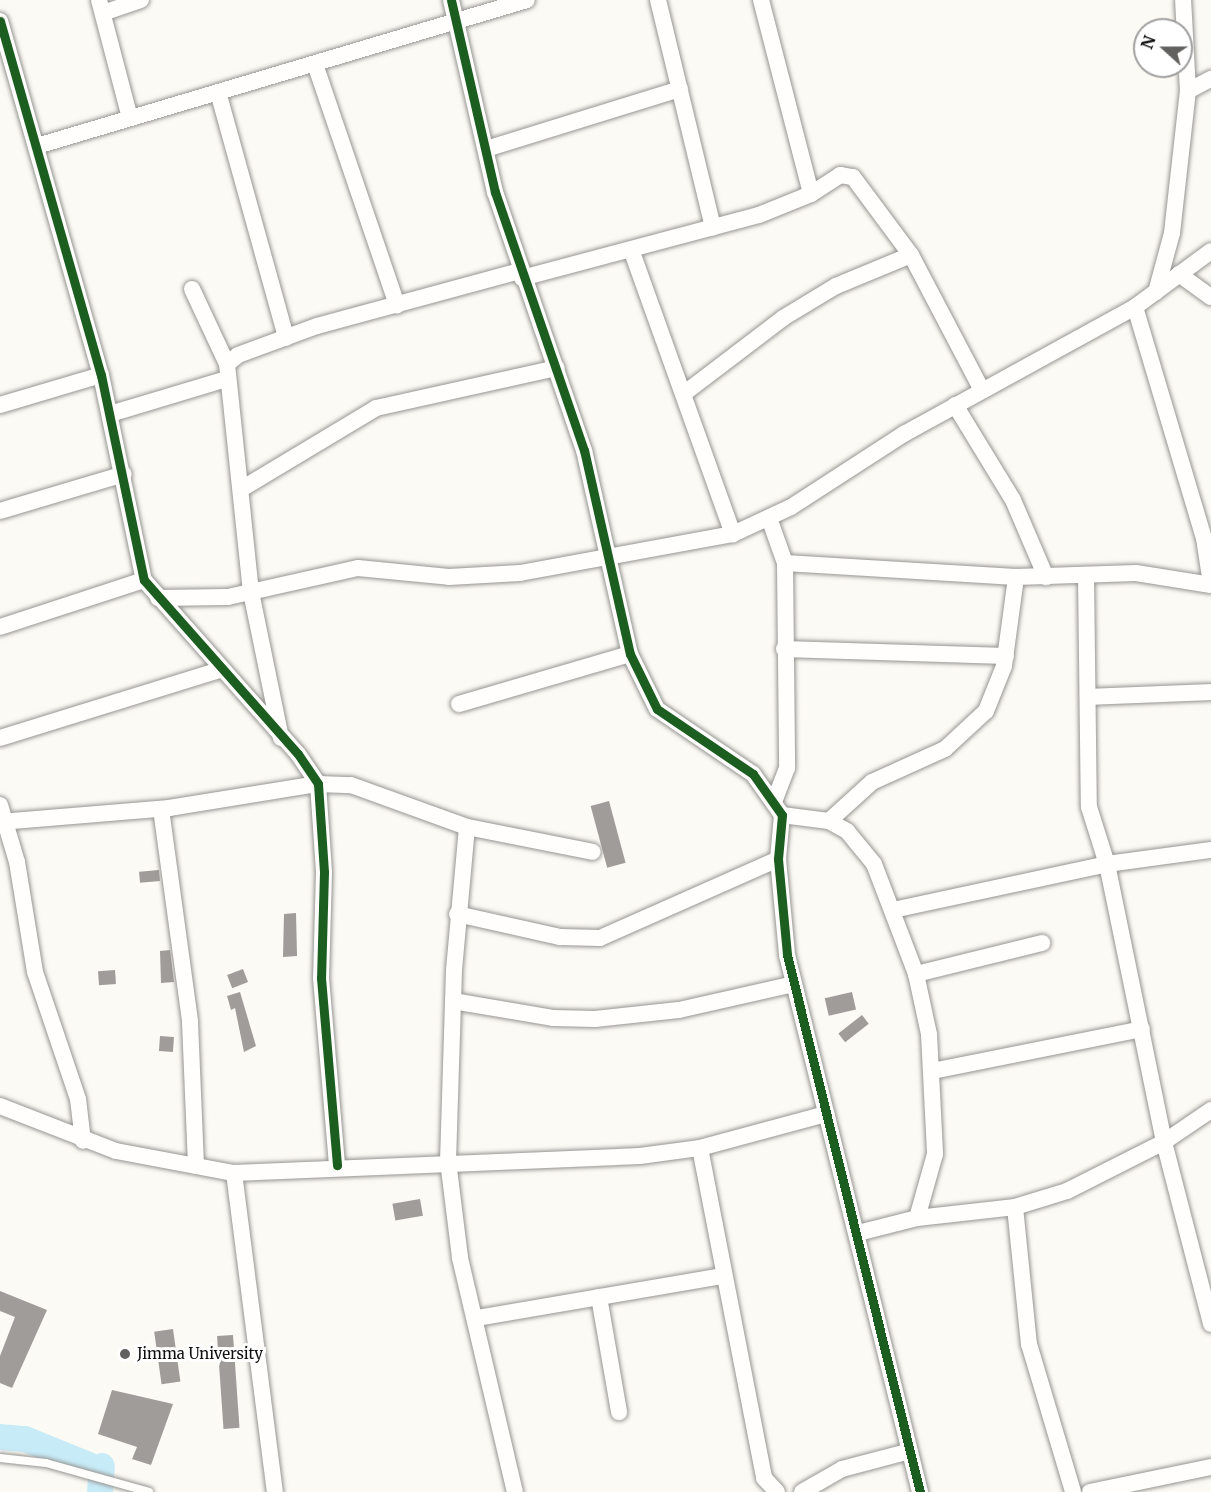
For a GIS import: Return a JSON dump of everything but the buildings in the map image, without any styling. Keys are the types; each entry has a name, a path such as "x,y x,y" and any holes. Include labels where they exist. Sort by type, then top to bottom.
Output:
{"street":[{"path":"130,118 101,6 141,0"},
{"path":"451,0 486,149 521,275 557,368 610,557 630,654 657,709 753,774 779,807 829,820 847,831 874,864 893,910 916,974 932,1071 935,1154 917,1218"},
{"path":"37,146 527,0"},
{"path":"658,0 713,227"},
{"path":"761,0 811,194"},
{"path":"1156,292 1172,233 1188,92 1183,0"},
{"path":"0,21 101,375 124,474 144,580 318,784 324,872 321,978 337,1165"},
{"path":"315,64 397,305"},
{"path":"1188,92 1211,79"},
{"path":"486,149 680,89"},
{"path":"218,92 286,338"},
{"path":"110,414 227,372 286,338 397,305 521,275 632,252 811,194 840,175 853,177 911,255 982,390"},
{"path":"158,598 251,592 358,568 449,577 520,573 733,534 769,518 982,390 1135,307 1211,250"},
{"path":"632,252 686,392 733,534"},
{"path":"686,392 783,318 836,286 911,255"},
{"path":"1179,274 1211,297"},
{"path":"192,289 227,372 243,488 251,592 281,738"},
{"path":"786,563 1016,577 1136,573 1211,585 1208,537 1135,307"},
{"path":"243,488 376,408 557,368"},
{"path":"0,405 101,375"},
{"path":"956,405 1013,500 1046,577"},
{"path":"0,511 124,474"},
{"path":"769,518 786,563 784,649 786,768 779,807 778,859 794,984 858,1233 920,1492"},
{"path":"1086,575 1089,807 1107,864 1164,1142 1211,1324"},
{"path":"829,820 872,782 966,734 986,711 1006,656 1016,577"},
{"path":"0,627 144,580"},
{"path":"784,649 1006,656"},
{"path":"459,704 630,654"},
{"path":"0,738 219,670"},
{"path":"1088,697 1211,692"},
{"path":"3,821 161,808 318,784 395,797 467,827 593,852"},
{"path":"0,805 35,972 78,1099 83,1141"},
{"path":"161,808 190,1022 196,1166"},
{"path":"467,827 457,914 448,1161 460,1258 477,1318 515,1492"},
{"path":"893,910 1107,864 1211,850"},
{"path":"457,914 560,937 600,938 778,859"},
{"path":"916,974 1042,943"},
{"path":"453,1001 553,1018 595,1019 678,1010 794,984"},
{"path":"932,1071 1142,1029"},
{"path":"0,1106 83,1141 234,1173 337,1165 640,1156 700,1148 826,1114"},
{"path":"858,1233 917,1218 1015,1207 1067,1191 1164,1142 1211,1110"},
{"path":"700,1148 722,1276 740,1335 764,1478 777,1492"},
{"path":"234,1173 275,1492"},
{"path":"1015,1207 1029,1344 1072,1492"},
{"path":"477,1318 722,1276"},
{"path":"599,1297 619,1412"},
{"path":"802,1492 842,1469 910,1451"},
{"path":"1090,1492 1211,1467"}],"lane":[{"path":"0,1458 46,1462 149,1492"}],"waterway":[{"path":"0,1437 25,1439 89,1465"},
{"path":"100,1492 102,1466"}],"cycle path":[{"path":"451,0 495,192 584,450 630,654 657,709 753,774 782,815 778,859 787,955 920,1492"},
{"path":"0,21 101,375 144,580 298,754 318,784 324,872 321,978 337,1165"}],"place":[{"name":"Jimma University","path":"125,1354"}]}
